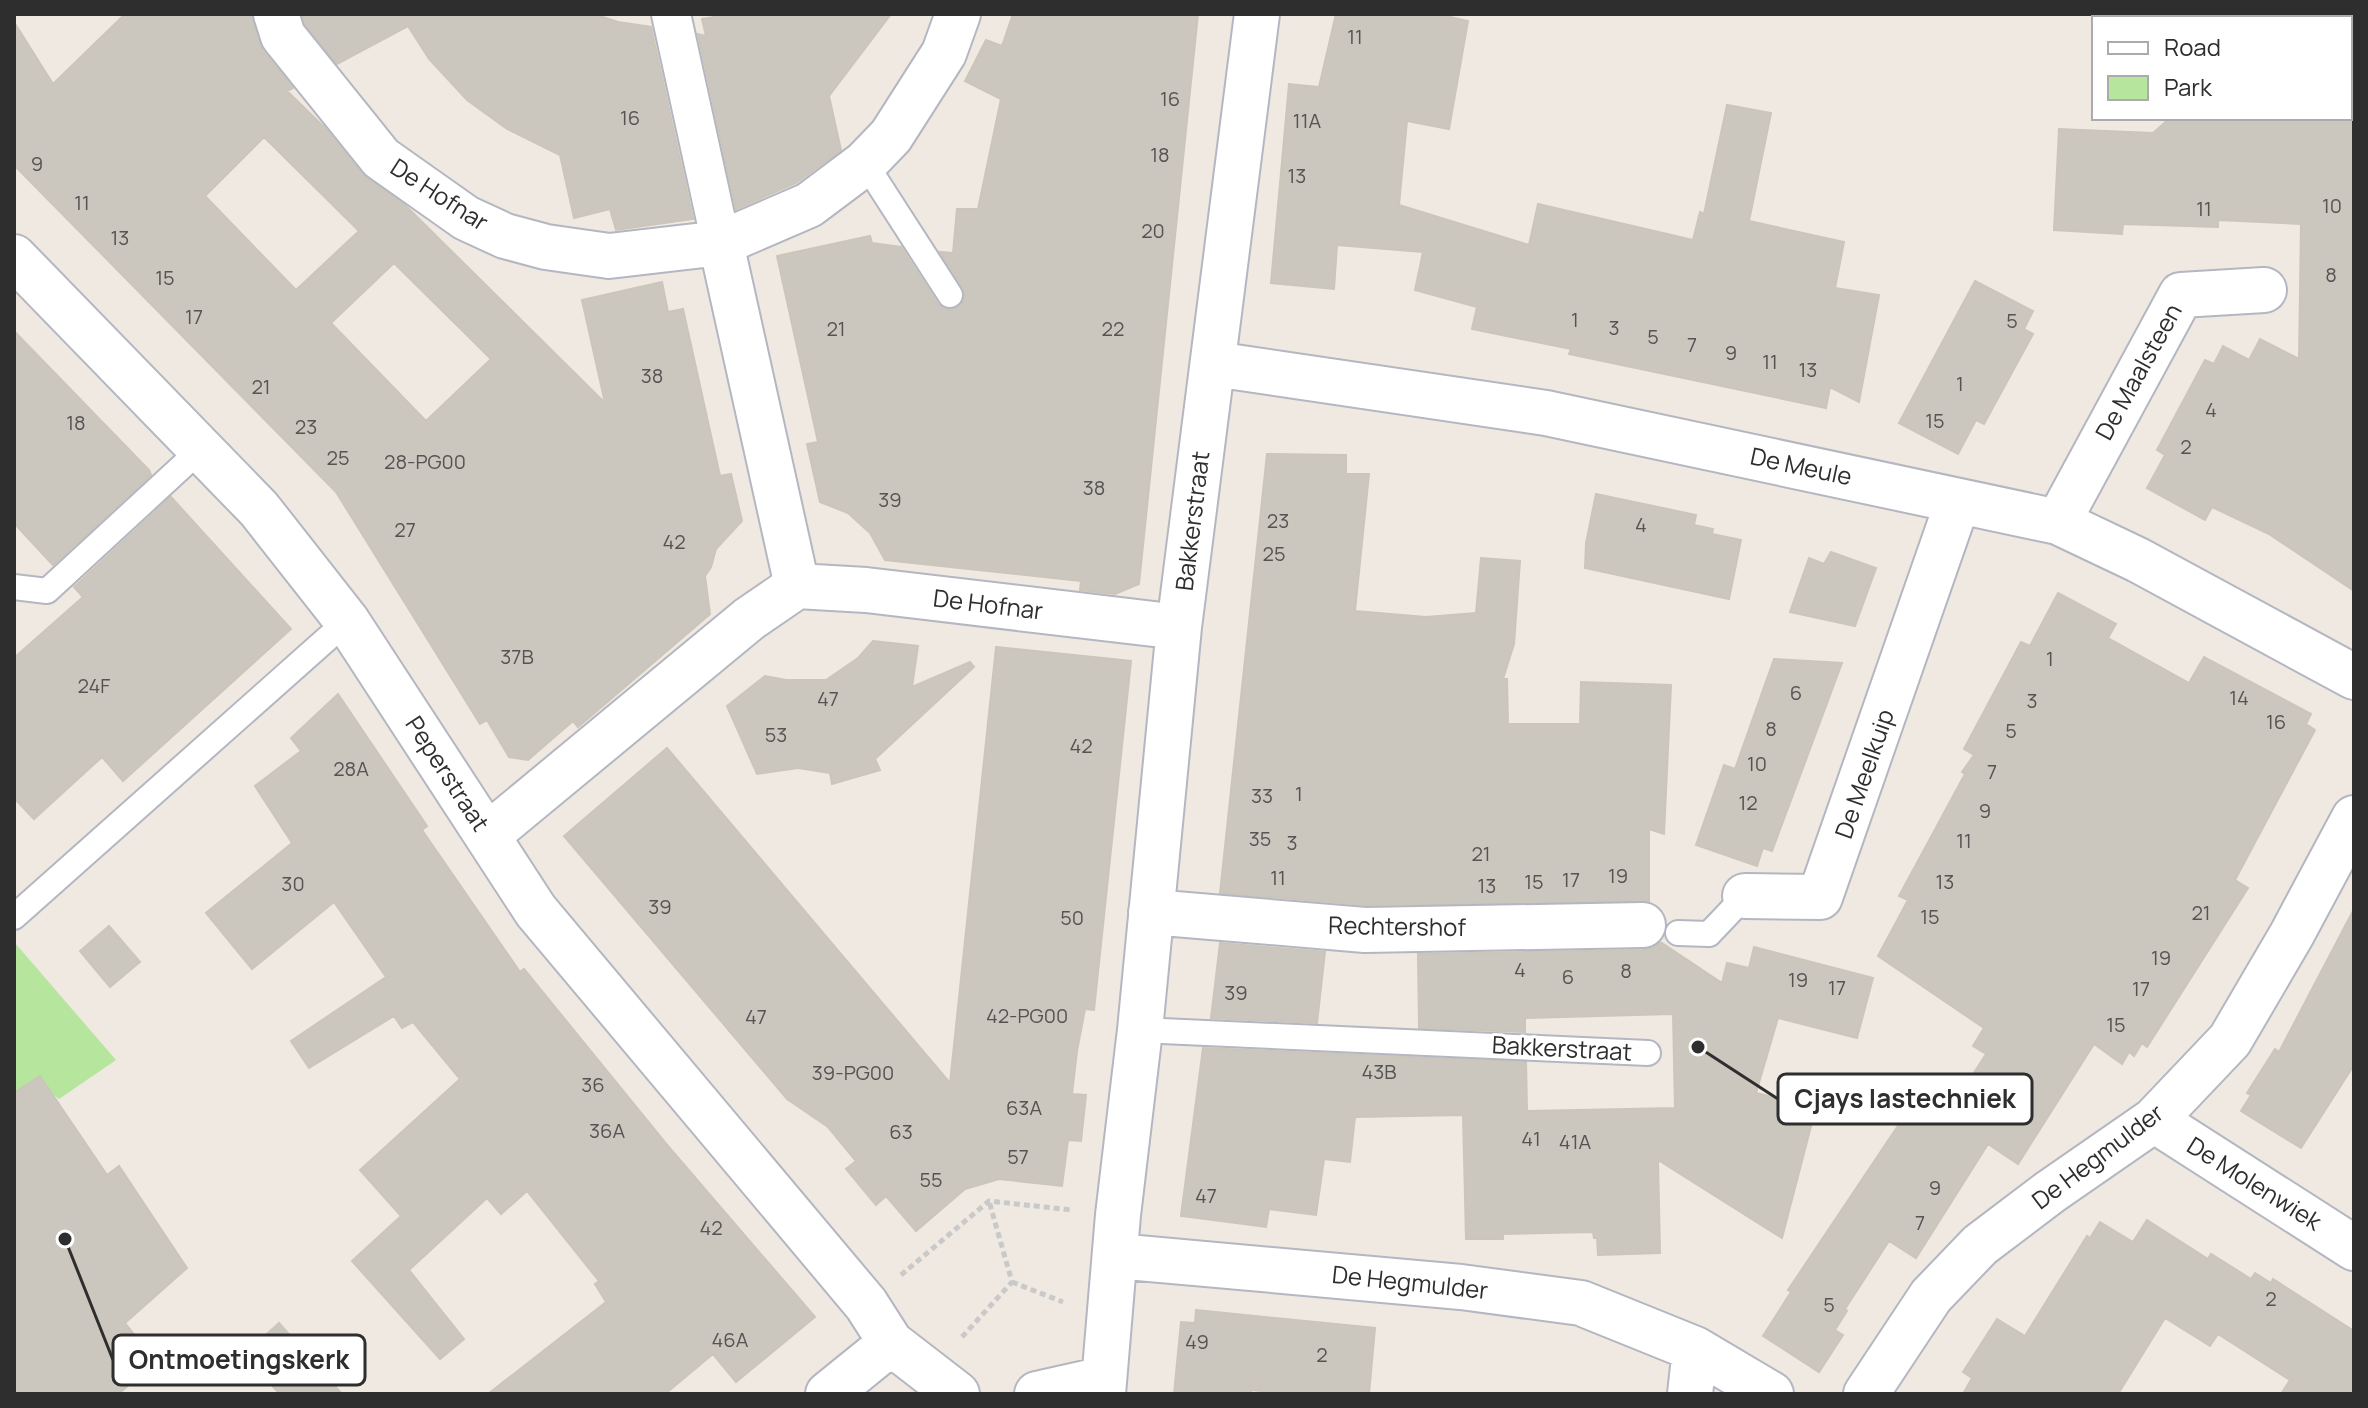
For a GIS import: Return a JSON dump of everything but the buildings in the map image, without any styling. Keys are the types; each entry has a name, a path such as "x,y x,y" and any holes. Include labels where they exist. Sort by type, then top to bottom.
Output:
{"street":[{"name":"De Hofnar","path":"276,14 283,36 381,158 466,218 505,236 546,247 609,256 721,243 809,205 865,163 891,136 944,53 958,14"},
{"path":"488,835 749,619 797,586 671,14"},
{"name":"Bakkerstraat","path":"1103,1387 1179,627 1257,14"},
{"name":"Peperstraat","path":"14,257 259,509 347,621 536,911 866,1304 891,1343 943,1384"},
{"name":"De Maalsteen","path":"2058,522 2181,295 2264,290"},
{"name":"De Meule","path":"1214,364 1546,413 2058,522 2138,560 2354,677"},
{"name":"De Meelkuip","path":"1745,896 1820,897 1958,501"},
{"name":"De Hofnar","path":"797,586 866,590 1179,627"},
{"name":"De Hegmulder","path":"1866,1394 1931,1296 1980,1245 2154,1120 2230,1040 2292,934 2354,818"},
{"name":"Rechtershof","path":"1151,912 1365,930 1660,929"},
{"name":"De Molenwiek","path":"2154,1120 2354,1248"},
{"name":"De Hegmulder","path":"1117,1236 1581,1303 1695,1349 1771,1394"},
{"path":"828,1394 891,1343"},
{"path":"1690,1394 1695,1349"},
{"path":"1037,1394 1103,1387"}],"lane":[{"path":"865,163 950,295"},
{"path":"14,587 47,591 201,449"},
{"path":"14,917 347,621"},
{"name":"De Meelkuip","path":"1660,929 1709,934 1745,896"},
{"name":"Bakkerstraat","path":"1140,1030 1648,1053"}],"path":[{"path":"866,1304 989,1201"},
{"path":"989,1201 1117,1236"},
{"path":"943,1384 1012,1282 989,1201"}],"green space":[{"path":"15,943 116,1060 59,1099 49,1091 24,1106 14,1093"}],"place":[{"name":"Cjays lastechniek","path":"1698,1047"},
{"name":"Ontmoetingskerk","path":"65,1239"}]}
